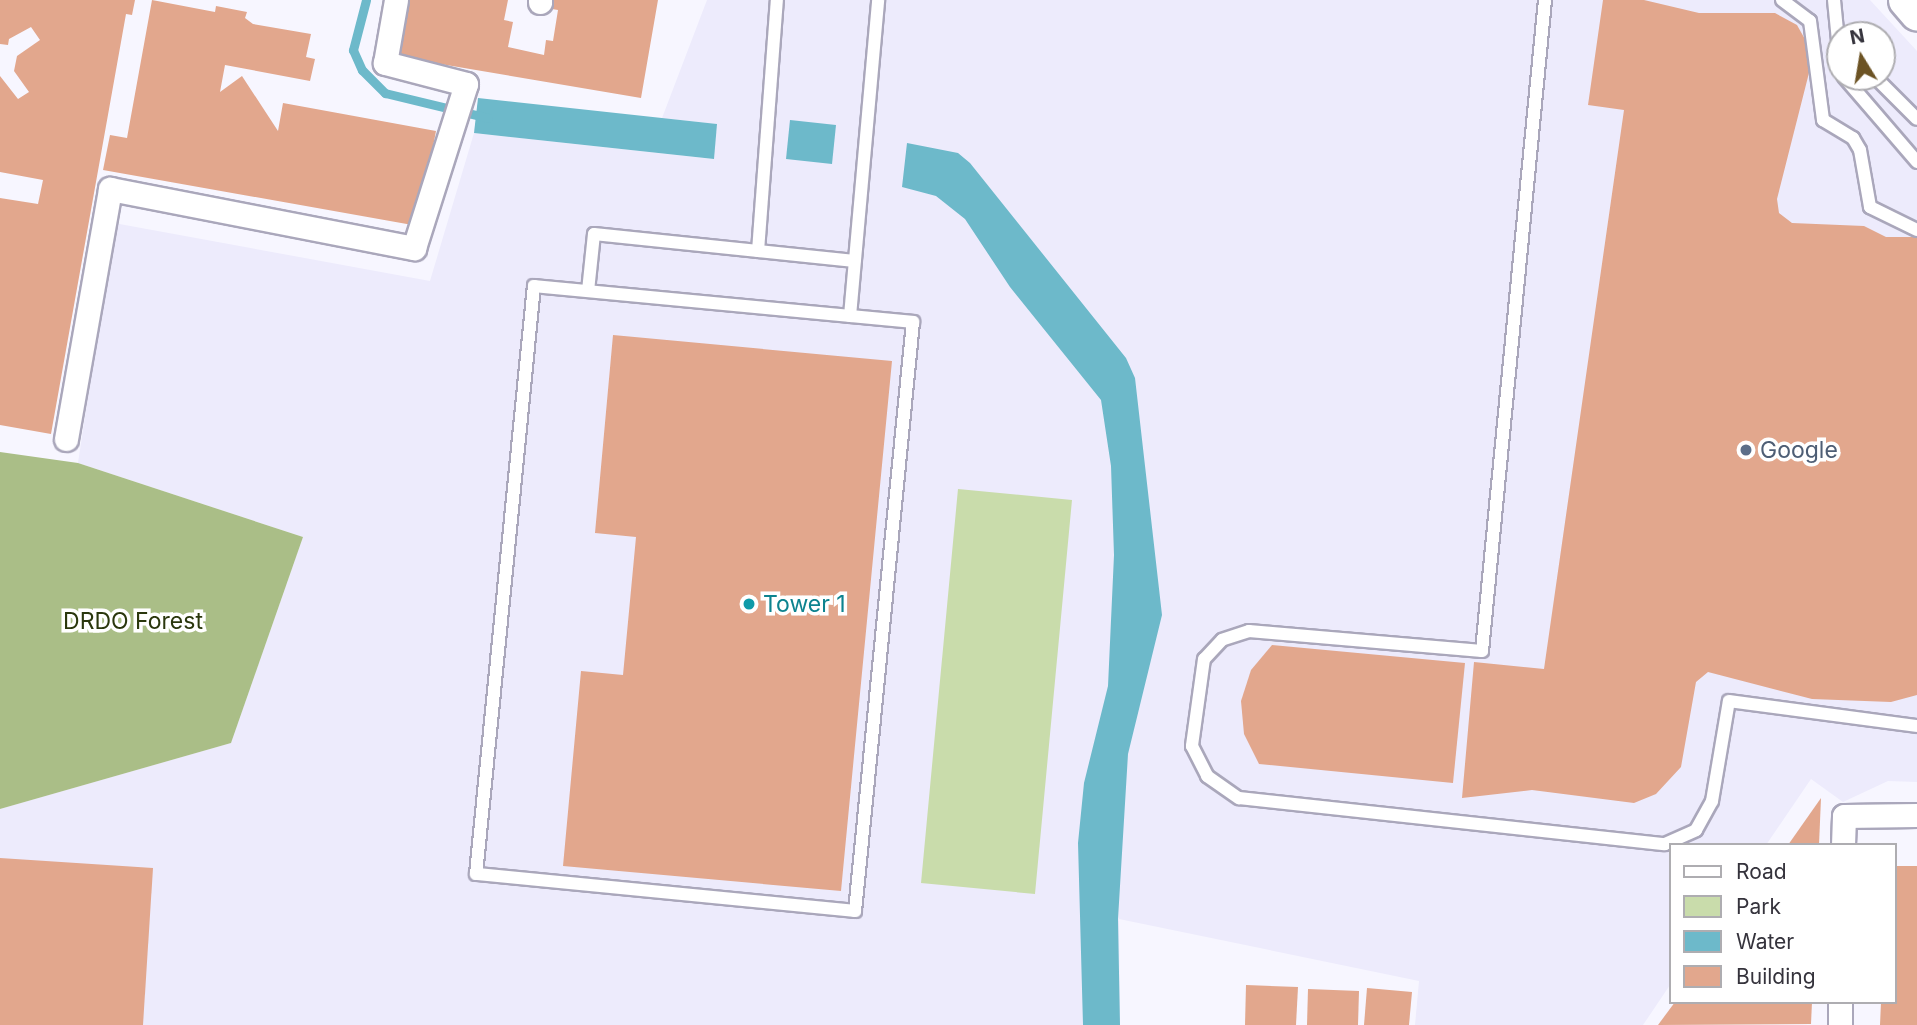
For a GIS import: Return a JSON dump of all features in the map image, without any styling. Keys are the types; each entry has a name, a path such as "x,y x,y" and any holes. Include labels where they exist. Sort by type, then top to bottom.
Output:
{"street":[{"path":"66,439 110,189 414,248 466,84 385,62 396,0"},
{"path":"1905,0 1917,14"},
{"path":"1843,843 1844,816 1917,815"},
{"path":"1840,1004 1840,1025"}],"lane":[{"path":"758,251 777,0"},
{"path":"850,316 878,0"},
{"path":"1545,0 1482,651 1249,631 1222,640 1204,659 1192,746 1207,776 1239,798 1665,844 1696,830 1712,801 1729,701 1917,726"},
{"path":"1782,0 1810,21 1823,120 1853,138 1860,150 1870,207 1917,230"},
{"path":"1834,0 1836,21"},
{"path":"1813,43 1826,42"},
{"path":"1856,91 1917,162"},
{"path":"1889,91 1917,119"},
{"path":"588,291 594,234 856,261"},
{"path":"534,286 588,291 914,322 855,911 476,874 534,286"}],"shaded area":[{"path":"707,0 1870,0 1889,21 1826,21 1826,91 1896,91 1896,28 1917,51 1917,782 1888,781 1843,802 1811,779 1767,843 1668,843 1668,988 1643,1025 1415,1025 1419,981 1119,919 1120,1025 0,1025 0,809 231,743 303,537 78,463 114,223 430,281 474,133 713,159 717,124 662,118"}],"green space":[{"name":"DRDO Forest","path":"0,452 78,463 303,537 231,743 0,809"},
{"path":"958,489 1072,500 1035,894 921,883"}],"water":[{"path":"478,98 717,124 714,159 474,133"},
{"path":"790,120 836,125 832,164 786,159"},
{"path":"907,143 958,153 970,163 1126,358 1135,378 1162,615 1128,754 1118,919 1120,1025 1083,1025 1078,843 1084,783 1108,686 1114,555 1111,466 1101,400 1010,287 965,219 936,196 902,187"}],"building":[{"path":"0,0 135,0 132,15 126,14 51,434 0,425 0,198 38,204 43,180 0,172 0,76 18,99 29,92 14,71 17,56 40,40 31,27 9,39 8,45 0,44"},
{"path":"152,0 215,12 216,6 247,12 245,18 253,24 311,34 306,57 315,59 310,81 225,65 220,92 242,76 278,131 283,103 436,131 418,226 103,170 110,135 127,138"},
{"path":"410,0 508,0 504,20 513,22 508,47 544,55 546,40 553,41 558,10 552,9 554,0 658,0 641,98 399,57"},
{"name":"Google","path":"1603,0 1644,0 1699,13 1775,13 1797,25 1811,50 1811,65 1777,199 1779,213 1792,223 1864,226 1886,237 1917,237 1917,695 1891,702 1812,699 1708,672 1696,682 1681,767 1656,794 1634,803 1532,790 1462,798 1474,662 1544,669 1624,110 1588,105"},
{"name":"Tower 1","path":"613,335 892,361 841,891 563,866 581,671 623,675 636,537 595,533"},
{"path":"1272,645 1465,663 1453,783 1259,764 1244,734 1241,701 1251,670"},
{"path":"1821,798 1819,843 1789,843"},
{"path":"0,858 153,868 143,1025 0,1025"},
{"path":"1896,866 1917,866 1917,1025 1880,1025 1881,1004 1896,1004"},
{"path":"1246,985 1298,987 1296,1025 1245,1025"},
{"path":"1367,988 1412,992 1409,1025 1364,1025"},
{"path":"1308,989 1359,991 1358,1025 1307,1025"},
{"path":"1674,1004 1812,1004 1811,1024 1658,1025"}],"waterway":[{"path":"366,0 353,50 362,70 385,93 488,118"}],"place":[{"name":"Google","path":"1746,450"},
{"name":"Tower 1","path":"749,604"}]}
